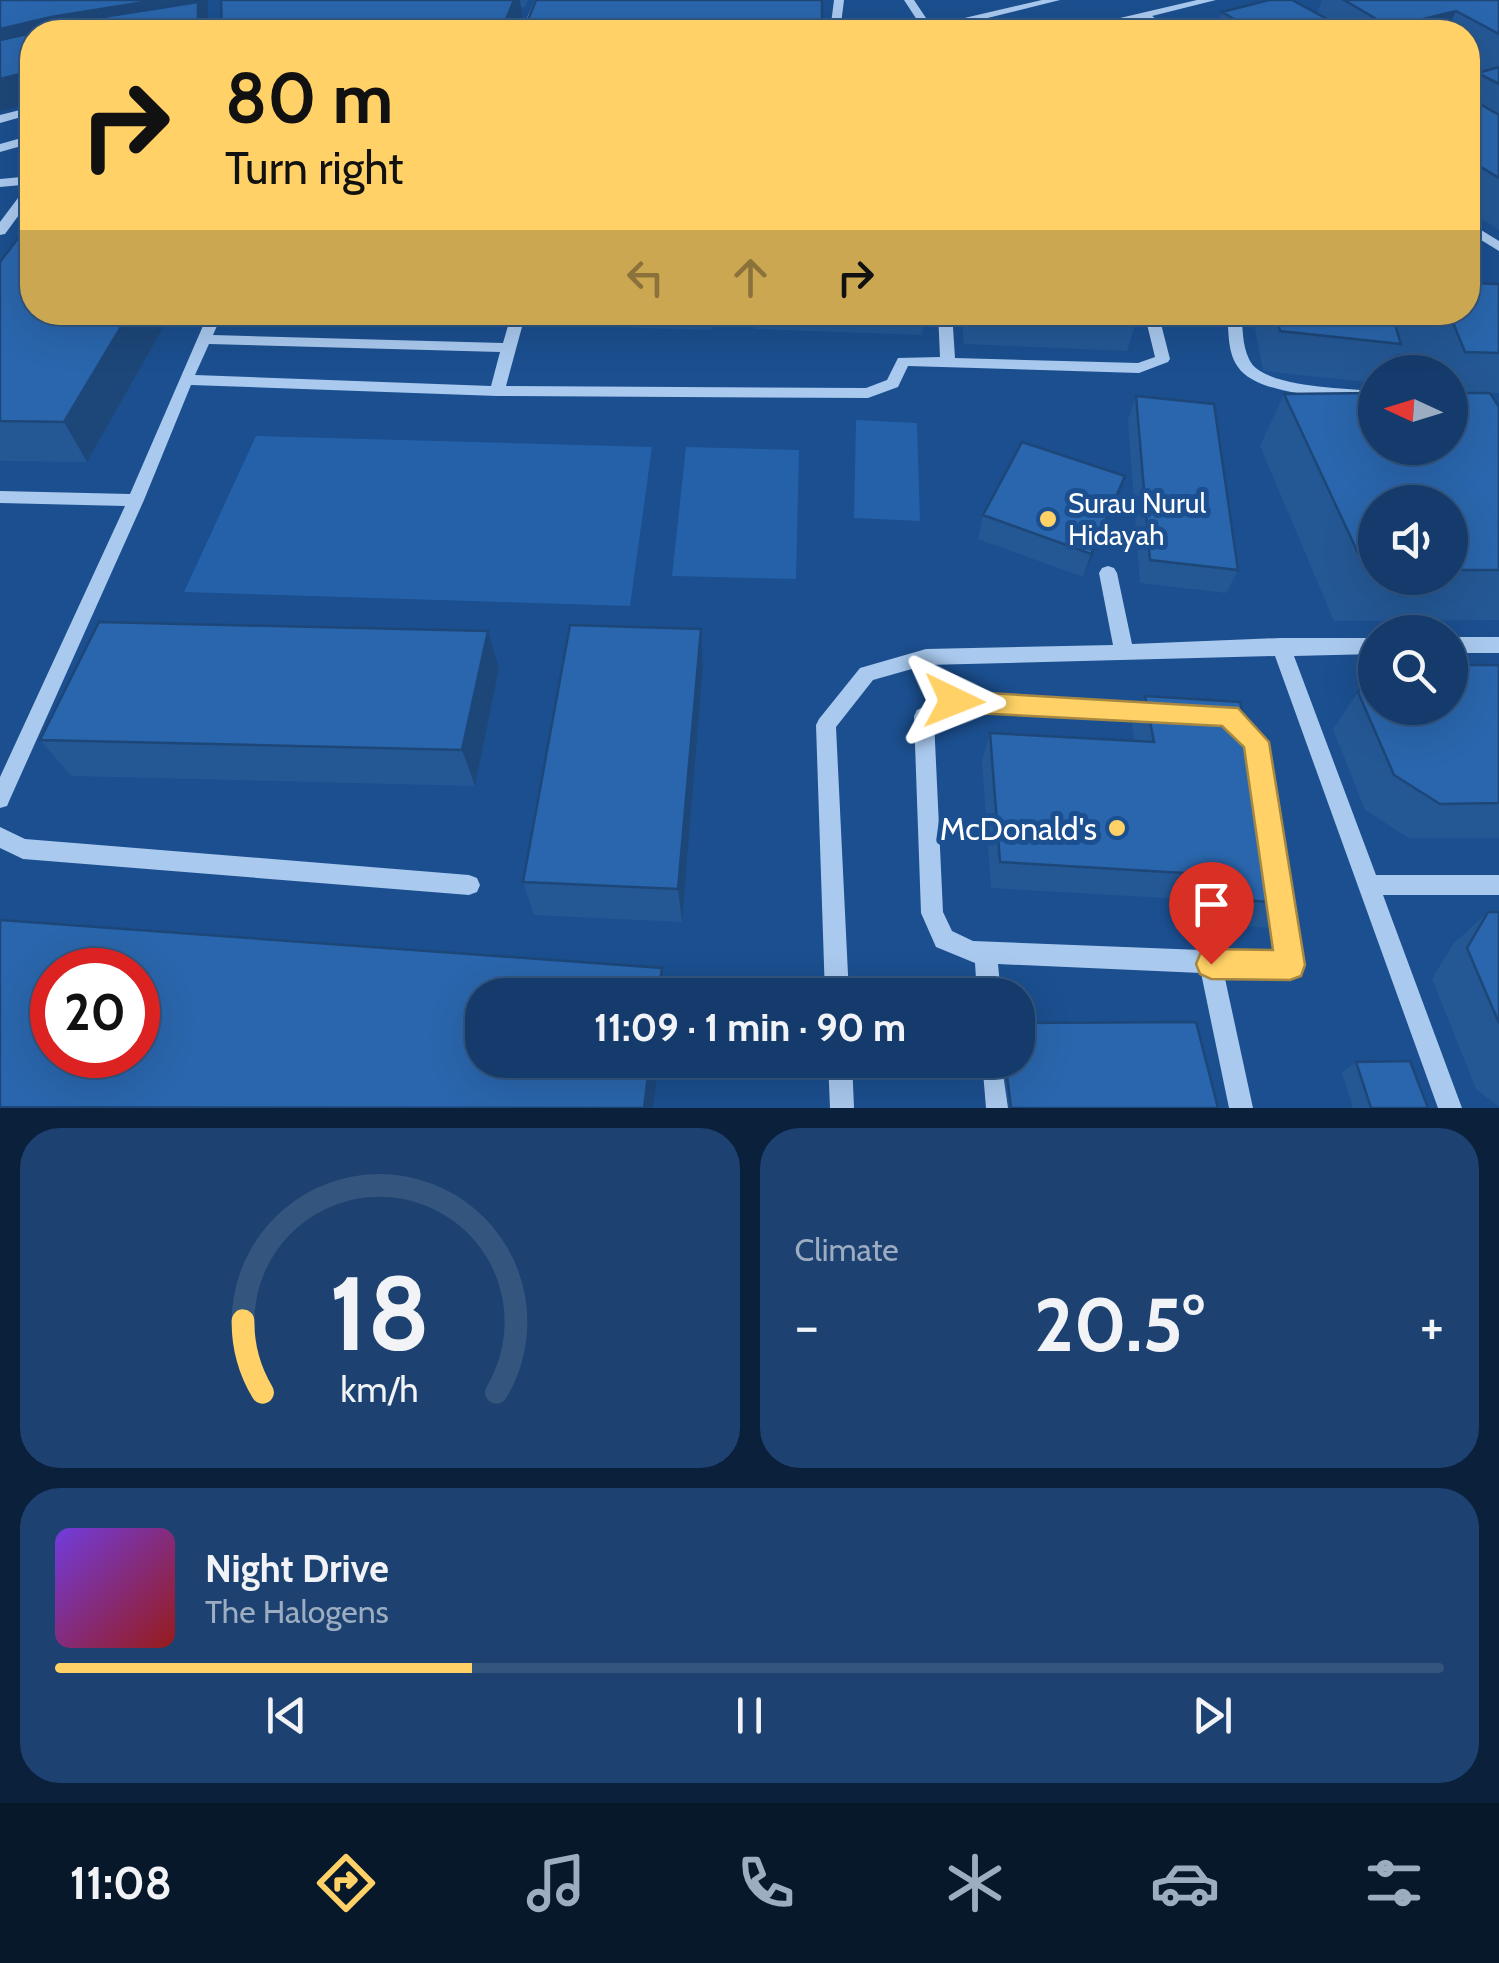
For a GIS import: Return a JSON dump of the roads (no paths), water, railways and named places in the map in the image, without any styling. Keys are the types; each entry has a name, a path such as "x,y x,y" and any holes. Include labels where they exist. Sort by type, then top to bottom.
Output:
{"street":[{"path":"969,20 1055,0"},
{"path":"1124,20 1211,0"},
{"path":"1143,16 1150,20"},
{"path":"1260,20 1264,19"},
{"path":"0,231 20,205"},
{"path":"0,798 136,500 210,325"},
{"path":"497,390 516,325"},
{"path":"946,325 948,364"},
{"path":"185,380 497,390 868,392 893,383 903,361 1139,368 1163,360 1154,325"},
{"path":"1236,325 1243,366 1254,374 1276,383 1358,394"},
{"path":"204,339 509,348"},
{"path":"0,498 136,500"},
{"path":"1108,573 1124,651"},
{"path":"1468,645 1499,645"},
{"path":"1281,646 1450,1108"},
{"path":"836,978 826,725 846,694 867,674 926,657 1358,646"},
{"path":"954,701 1228,715 1256,742 1290,965 986,952 972,952 944,940 932,913 924,716 954,701"},
{"path":"0,837 23,849 468,885"},
{"path":"1368,885 1499,885"},
{"path":"986,952 988,978"},
{"path":"1211,964 1241,1108"},
{"path":"841,1078 842,1108"},
{"path":"996,1078 998,1108"}],"place":[{"name":"Surau Nurul Hidayah","path":"1048,519"},
{"name":"McDonald's","path":"1117,828"}]}
